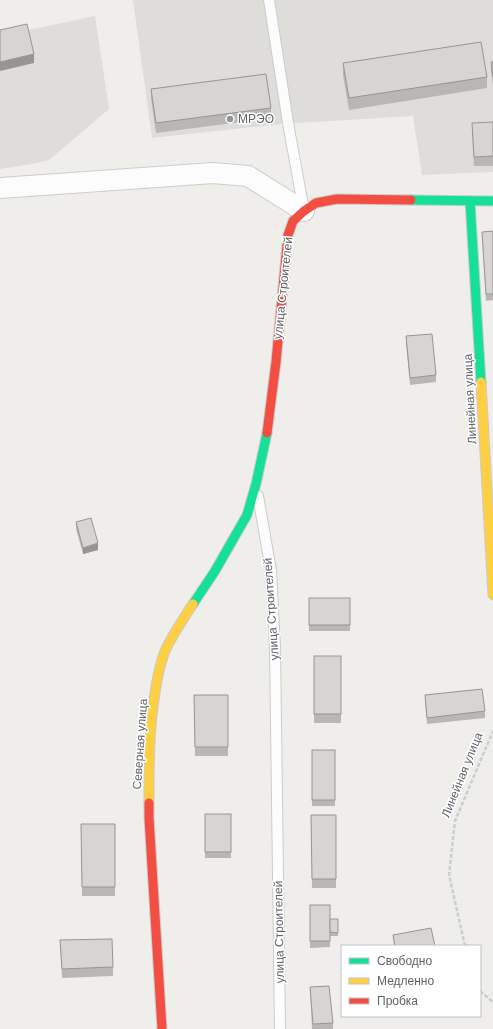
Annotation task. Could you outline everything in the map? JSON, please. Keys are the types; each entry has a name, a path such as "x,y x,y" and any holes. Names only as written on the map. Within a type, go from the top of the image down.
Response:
{"main road":[{"path":"310,207 337,199 493,202"},
{"name":"Линейная улица","path":"470,201 493,595"},
{"name":"улица Строителей","path":"256,484 269,419 288,235 293,221 310,207"},
{"name":"Северная улица","path":"162,1029 148,818 150,729 157,679 165,652 178,625 215,570 247,514 256,484"}],"street":[{"path":"0,188 213,173 248,176 310,207"}],"lane":[{"path":"269,0 288,123 310,207"},
{"name":"улица Строителей","path":"256,484 271,570 275,646 280,1029"}],"path":[{"name":"Линейная улица","path":"465,945 449,875 455,821 493,731"},
{"path":"481,992 493,1002"}],"shaded area":[{"path":"133,0 493,0 493,172 422,175 413,116 281,124 152,138"},
{"path":"95,16 109,109 49,160 0,169 0,36"}],"building":[{"path":"27,24 34,54 0,62 0,30"},
{"path":"481,42 487,77 349,98 343,63"},
{"path":"491,62 493,62 493,77"},
{"path":"266,74 271,108 156,123 151,89"},
{"path":"493,122 493,156 474,157 472,123"},
{"path":"493,231 493,294 486,294 482,232"},
{"path":"432,334 436,375 410,378 406,336"},
{"path":"91,518 98,543 83,548 76,522"},
{"path":"309,598 350,598 350,625 309,625"},
{"path":"314,656 341,656 341,714 314,714"},
{"path":"482,689 485,711 427,718 425,695"},
{"path":"194,695 228,695 228,747 195,747"},
{"path":"312,750 335,750 335,800 312,800"},
{"path":"205,814 231,814 231,852 205,852"},
{"path":"311,815 336,815 336,879 312,879"},
{"path":"81,824 115,824 115,887 82,887"},
{"path":"310,905 330,905 330,941 310,941"},
{"path":"330,919 338,919 338,933 330,932"},
{"path":"431,928 435,945 395,945 393,935"},
{"path":"112,939 113,967 62,969 60,940"},
{"path":"329,986 333,1023 313,1024 310,987"}],"traffic: fast":[{"path":"411,200 493,201"},
{"path":"470,201 481,382"},
{"path":"193,604 215,571 247,515 256,484 267,433"}],"traffic: slow":[{"path":"481,382 493,595"},
{"path":"149,803 150,734 159,672 165,651 193,604"}],"traffic: jam":[{"path":"267,433 276,362 288,235 293,221 316,203 337,199 411,200"},
{"path":"149,803 162,1029"}],"place":[{"name":"МРЭО","path":"230,119"}]}
